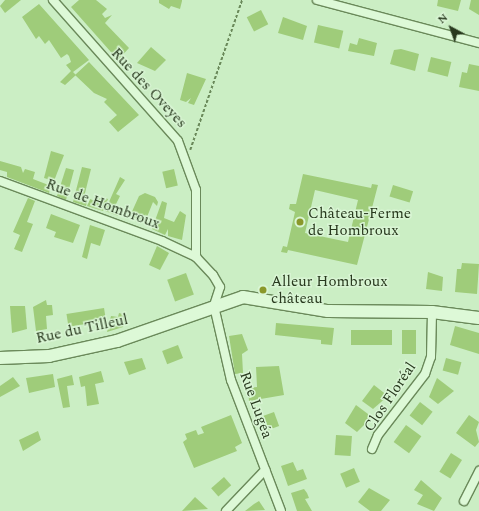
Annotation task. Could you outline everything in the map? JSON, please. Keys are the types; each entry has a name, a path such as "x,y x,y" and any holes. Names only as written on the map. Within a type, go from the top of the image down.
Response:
{"street":[{"name":"Rue des Oveyes","path":"53,0 174,134 186,156 196,190 196,257"},
{"path":"317,0 479,43"},
{"name":"Rue de Hombroux","path":"0,181 162,241 196,257"},
{"path":"196,257 220,287 214,306"},
{"name":"Rue du Tilleul","path":"0,358 49,356 117,341 243,297 328,311 432,312 479,318"},
{"name":"Rue Lugéa","path":"214,306 231,380 281,511"},
{"name":"Clos Floréal","path":"372,449 378,435 424,374 431,357 432,312"},
{"path":"226,511 265,470"},
{"path":"464,501 479,471"}],"path":[{"path":"186,156 242,0"}],"building":[{"path":"5,0 21,0 5,13 0,6"},
{"path":"79,0 96,0 107,9 102,14 105,18 112,15 105,23 129,48 118,60 71,7"},
{"path":"159,0 182,1 180,9 171,6 169,9 159,3"},
{"path":"438,0 461,0 458,11 437,6"},
{"path":"471,0 479,0 479,15 469,9"},
{"path":"39,4 89,60 73,72 76,75 65,85 60,82 71,71 66,65 71,62 69,56 67,54 61,58 49,40 45,44 39,36 36,39 22,17"},
{"path":"261,10 268,24 254,32 247,17"},
{"path":"283,17 307,26 303,40 278,33"},
{"path":"318,25 343,31 339,48 314,43"},
{"path":"359,38 377,43 374,56 348,51 350,43 357,45"},
{"path":"151,47 166,60 155,71 137,63"},
{"path":"401,49 419,54 415,71 390,64 394,50"},
{"path":"431,57 451,62 448,77 427,72"},
{"path":"89,62 139,115 118,132 109,122 117,115 104,102 107,99 94,93 75,75"},
{"path":"469,64 479,66 479,91 459,87 462,72 467,73"},
{"path":"187,73 206,79 194,105 188,103 191,98 186,102 180,100"},
{"path":"51,151 64,155 54,181 44,178"},
{"path":"0,161 21,167 23,173 25,169 35,172 33,179 51,186 49,193 7,177 7,172 0,170"},
{"path":"82,167 91,169 83,201 87,202 86,206 73,202"},
{"path":"66,168 74,170 66,200 57,196"},
{"path":"174,169 178,186 166,188 162,172"},
{"name":"Château-Ferme de Hombroux","path":"303,174 371,188 372,184 378,185 357,265 288,250 287,253 281,252 283,246 287,247 295,212 289,209 290,204 296,204","holes":["315,190 358,200 348,242 305,233"]},
{"path":"120,177 125,180 116,194 120,196 115,206 121,209 118,216 105,211"},
{"path":"393,185 413,191 410,203 389,196"},
{"path":"145,193 155,197 158,202 157,206 153,202 147,217 143,215 140,220 130,216 139,196"},
{"path":"100,196 108,199 103,211 87,206 90,199 97,202"},
{"path":"28,198 35,201 27,222 33,224 22,252 14,249 20,235 13,232"},
{"path":"162,201 167,203 164,218 174,222 180,211 186,215 182,240 168,236 168,229 165,235 152,229"},
{"path":"51,214 80,225 73,243 54,237 56,232 46,228"},
{"path":"90,225 105,230 100,246 91,243 87,259 82,257"},
{"path":"157,246 169,253 160,270 149,265"},
{"path":"462,263 479,264 477,294 455,292 457,269 461,269"},
{"path":"428,272 443,277 442,291 426,289"},
{"path":"186,273 194,295 175,301 167,280"},
{"path":"46,300 47,305 52,305 53,315 46,316 47,329 36,331 33,307"},
{"path":"10,306 25,306 27,329 12,333"},
{"path":"104,308 106,321 69,327 66,314"},
{"path":"119,313 127,315 123,327 107,332 111,316 118,317"},
{"path":"276,323 334,328 332,345 321,344 321,340 275,335"},
{"path":"455,326 479,333 479,354 450,345"},
{"path":"351,330 392,330 392,345 351,345"},
{"path":"402,330 416,330 416,354 402,354"},
{"path":"242,334 248,350 242,354 243,373 235,374 229,336"},
{"path":"178,345 183,358 167,364 162,351"},
{"path":"142,358 146,369 129,375 124,362"},
{"path":"446,358 461,362 458,375 443,371"},
{"path":"279,366 284,395 249,401 248,388 257,387 256,367"},
{"path":"101,371 104,382 95,384 99,404 87,406 85,386 81,387 79,377"},
{"path":"53,374 55,387 29,393 26,378"},
{"path":"72,375 74,385 67,386 70,407 63,408 57,379"},
{"path":"13,377 20,386 0,397 0,386"},
{"path":"437,378 454,391 438,404 429,397"},
{"path":"374,385 388,396 373,409 362,401"},
{"path":"420,402 433,412 422,425 410,415"},
{"path":"356,405 372,417 357,432 345,423"},
{"path":"274,412 279,426 269,430 264,416"},
{"path":"231,415 242,443 235,447 237,451 194,468 183,442 187,439 185,434 196,430 198,435 204,433 201,427"},
{"path":"469,415 479,422 476,430 479,442 475,447 456,433"},
{"path":"406,425 421,436 409,453 394,442"},
{"path":"38,431 41,440 23,451 19,440"},
{"path":"336,435 352,436 351,456 335,455"},
{"path":"451,453 462,460 450,479 439,472"},
{"path":"293,462 297,471 303,469 307,479 288,486 281,466"},
{"path":"354,468 360,482 346,488 340,474"},
{"path":"224,477 231,485 218,496 211,488"},
{"path":"421,480 442,498 434,511 417,504 423,495 414,490"},
{"path":"369,488 390,500 381,511 370,511 358,502"},
{"path":"304,489 309,498 305,499 312,511 297,511 291,493"},
{"path":"195,497 208,509 182,511"},
{"path":"259,501 265,510 245,511 254,504"}],"place":[{"name":"Château-Ferme de Hombroux","path":"300,222"},
{"name":"Alleur Hombroux château","path":"263,290"}]}
